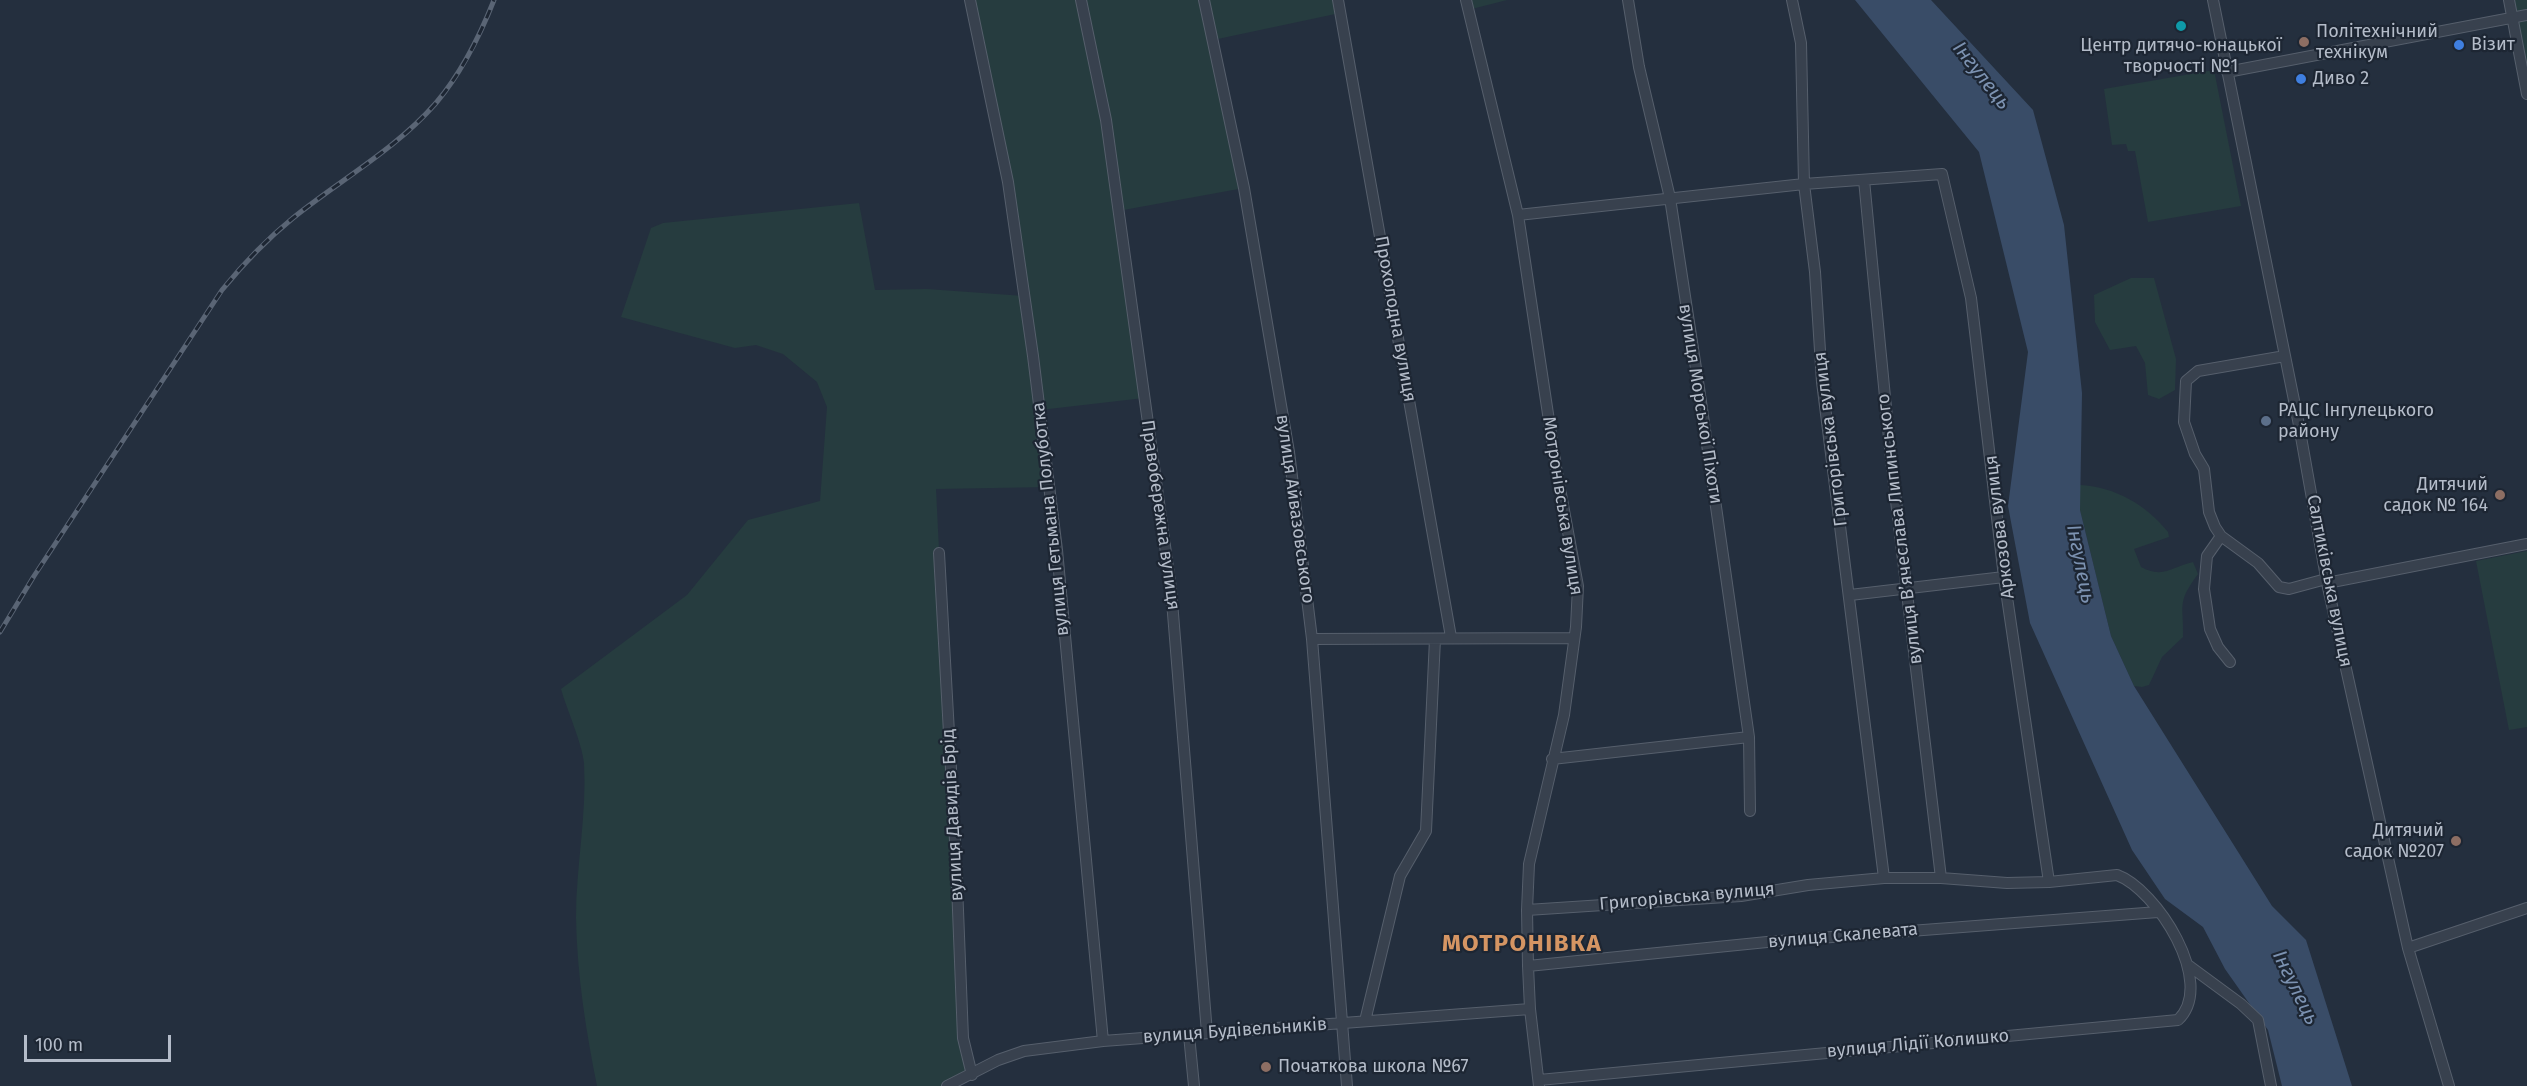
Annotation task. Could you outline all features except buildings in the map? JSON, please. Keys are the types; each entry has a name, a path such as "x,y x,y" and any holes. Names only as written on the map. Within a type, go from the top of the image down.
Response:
{"street":[{"name":"вулиця Гетьмана Полуботка","path":"970,0 1008,182 1033,356 1056,550 1103,1041"},
{"name":"Правобережна вулиця","path":"1081,0 1106,120 1171,589 1207,1033"},
{"name":"вулиця Айвазовського","path":"1204,0 1244,188 1289,452 1312,639 1347,1086"},
{"name":"Прохолодна вулиця","path":"1338,0 1451,638"},
{"name":"Мотронівська вулиця","path":"1466,0 1518,215 1556,467 1576,571 1578,612 1564,715 1529,864 1528,966 1530,1009 1539,1083"},
{"name":"вулиця Морської Піхоти","path":"1628,0 1639,67 1670,198 1749,737 1750,810"},
{"name":"Григорівська вулиця","path":"1792,0 1801,43 1804,184 1815,272 1822,382 1884,878"},
{"name":"Салтиківська вулиця","path":"2213,0 2285,356 2327,581 2408,948 2449,1086"},
{"path":"2509,0 2527,94"},
{"path":"2227,72 2527,15"},
{"name":"Аркозова вулиця","path":"1864,180 1942,174 1971,298 2004,577 2049,882"},
{"path":"1518,215 1804,184 1864,180"},
{"name":"вулиця В’ячеслава Липинського","path":"1864,180 1891,459 1941,878"},
{"path":"2285,356 2198,371 2186,381 2184,422 2195,454 2204,469 2209,512 2215,528 2221,536 2258,563 2279,587 2289,589 2527,544"},
{"path":"2221,536 2207,556 2204,589 2210,629 2218,647 2230,662"},
{"name":"вулиця Давидів Брід","path":"939,554 956,859 963,1038 972,1075"},
{"path":"1850,595 2004,577"},
{"path":"1312,639 1574,638"},
{"path":"1365,1022 1400,876 1426,831 1435,639"},
{"path":"1552,759 1749,737"},
{"name":"Григорівська вулиця","path":"1527,910 1741,896 1808,885 1884,878 2049,882 2117,875 2135,885 2158,912"},
{"path":"2408,948 2527,908"},
{"name":"вулиця Лідії Колишко","path":"1539,1083 2178,1020 2186,1006 2189,982 2188,965 2181,943 2158,912"},
{"name":"вулиця Скалевата","path":"1528,966 1767,942 2158,912"},
{"path":"2188,965 2241,1004 2258,1020 2271,1086"},
{"name":"вулиця Будівельників","path":"947,1086 998,1060 1024,1051 1103,1041 1530,1009"},
{"path":"1189,1035 1194,1086"}],"green space":[{"path":"970,0 1338,0 1340,13 1213,40 1244,188 1118,211 1144,398 1040,410 1049,487 936,489 963,1037 972,1075 947,1086 597,1086 583,1003 576,918 584,802 584,763 561,689 687,595 748,520 820,501 827,407 817,382 783,354 756,345 735,348 621,317 651,228 663,223 859,203 875,290 927,289 1024,296"},
{"path":"1466,0 1507,0 1468,10"},
{"path":"2509,0 2527,0 2527,94"},
{"path":"2214,70 2241,206 2148,222 2135,151 2128,151 2126,144 2112,145 2104,89"},
{"path":"2131,278 2154,278 2176,359 2175,390 2159,399 2148,395 2145,363 2136,346 2110,350 2095,322 2094,295"},
{"path":"2080,485 2106,489 2129,499 2150,514 2168,532 2169,537 2134,549 2141,567 2162,572 2193,562 2198,574 2184,598 2183,637 2162,657 2149,685 2134,686 2111,636 2080,510"},
{"path":"2527,551 2527,727 2509,730 2476,561"}],"water":[{"name":"Інгулець","path":"1855,0 1931,0 2033,110 2064,225 2082,393 2080,510 2111,636 2134,686 2272,906 2306,940 2352,1086 2282,1086 2268,1030 2225,969 2203,927 2165,899 2132,850 2030,623 2008,506 2028,352 1979,152"}],"railway":[{"path":"0,632 34,576 222,290 283,226 385,150 436,103 469,54 494,0"}],"place":[{"name":"Центр дитячо-юнацької творчості №1","path":"2181,26"},
{"name":"Політехнічний технікум","path":"2304,42"},
{"name":"Візит","path":"2459,45"},
{"name":"Диво 2","path":"2301,79"},
{"name":"РАЦС Інгулецького району","path":"2266,421"},
{"name":"Дитячий садок № 164","path":"2500,495"},
{"name":"Дитячий садок №207","path":"2456,841"},
{"name":"Початкова школа №67","path":"1266,1067"}],"district":[{"name":"МОТРОНІВКА","path":"1522,944"}]}
